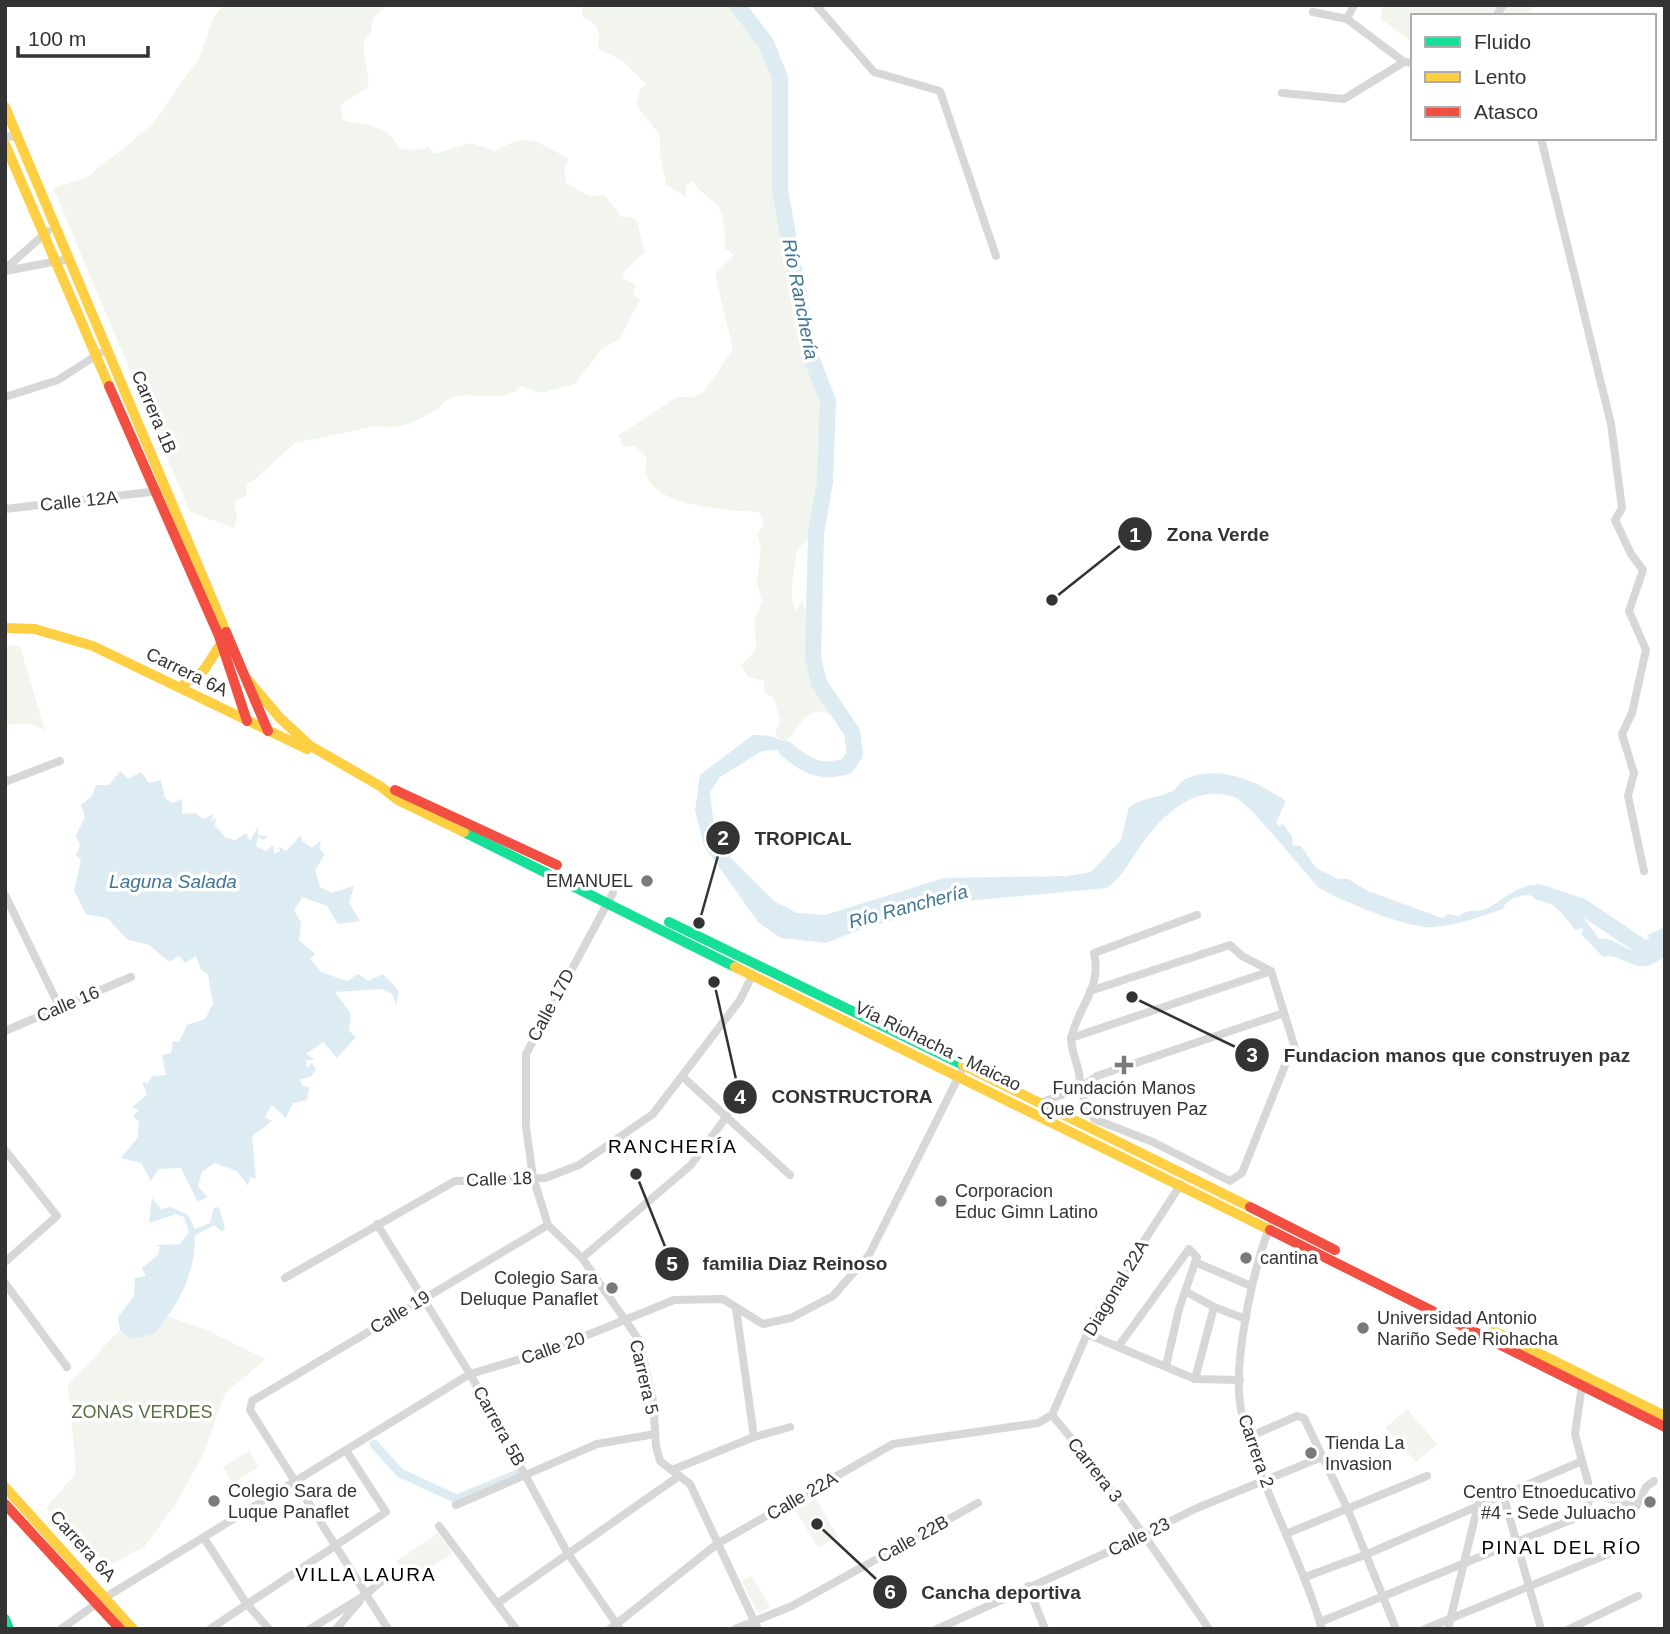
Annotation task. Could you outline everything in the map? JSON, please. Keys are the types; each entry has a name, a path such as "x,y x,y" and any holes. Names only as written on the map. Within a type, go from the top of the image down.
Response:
{"main road":[{"name":"Carrera 1B","path":"5,107 65,261 108,348 268,731"},
{"name":"Carrera 1B","path":"5,144 51,227"},
{"name":"Carrera 1B","path":"65,261 96,356 220,645 247,721"},
{"name":"Carrera 6A","path":"5,628 35,629 82,643 347,768"},
{"path":"180,687 204,670 220,645"},
{"path":"247,679 291,730 347,768"},
{"name":"Vía Riohacha - Maicao","path":"347,768 387,789 401,790 611,897 755,966 962,1071 1036,1114 1160,1168 1272,1223 1583,1380 1665,1427"},
{"name":"Vía Riohacha - Maicao","path":"611,897 752,976 913,1046"},
{"name":"Vía Riohacha - Maicao","path":"962,1071 1042,1103 1160,1168"},
{"name":"Vía Riohacha - Maicao","path":"1583,1380 1665,1416"},
{"name":"Carrera 6A","path":"5,1487 102,1600 133,1629"},
{"path":"5,1504 102,1600 120,1629"},
{"path":"5,1619 9,1629"}],"street":[{"path":"816,5 874,72 940,91 996,256"},
{"path":"1347,19 1354,5"},
{"path":"1282,93 1344,99 1408,62 1347,19 1313,12"},
{"path":"5,136 18,137"},
{"path":"1541,140 1611,424 1622,508 1615,520 1630,554 1643,570 1629,611 1646,650 1632,713 1622,734 1634,773 1628,796 1644,871"},
{"path":"5,270 51,227"},
{"path":"5,270 65,261"},
{"path":"5,397 58,380 108,348"},
{"name":"Calle 12A","path":"5,509 154,493 167,488"},
{"path":"5,782 60,761"},
{"name":"Calle 17D","path":"526,1127 526,1054 611,897"},
{"path":"6,900 60,1007"},
{"path":"1090,991 1230,945 1242,956 1271,971 1295,1048 1288,1058 1242,1173 1230,1181 1153,1142 1094,1119 1079,1088 1082,1075 1071,1038 1090,991 1098,972 1094,953 1197,915"},
{"path":"1071,1038 1271,971"},
{"name":"Calle 18","path":"285,1278 455,1181 545,1178 579,1165 653,1114 684,1078 740,1000 752,976"},
{"name":"Calle 16","path":"5,1031 131,977"},
{"path":"1036,1114 1042,1103 1079,1088 1097,1076 1284,1013"},
{"name":"Calle 20","path":"61,1629 102,1600 470,1374 548,1351 618,1325 674,1300 723,1299 764,1324 791,1318 833,1296 869,1255 962,1071"},
{"path":"684,1078 790,1175"},
{"path":"582,1258 691,1164 727,1116"},
{"name":"Carrera 5","path":"526,1127 533,1177 548,1224 582,1258 639,1340 653,1401 660,1461 690,1484 755,1625"},
{"path":"5,1150 57,1216 5,1262"},
{"name":"Diagonal 22A","path":"1052,1415 1087,1334 1183,1179"},
{"name":"Carrera 2","path":"1272,1223 1251,1286 1240,1380 1241,1406 1265,1482 1288,1533 1321,1625"},
{"name":"Carrera 5B","path":"377,1224 425,1297 567,1552 616,1627"},
{"name":"Calle 19","path":"296,1483 250,1410 252,1401 548,1224"},
{"path":"1118,1347 1189,1249 1196,1257 1166,1366"},
{"path":"1195,1262 1251,1286"},
{"path":"5,1283 67,1367"},
{"path":"1185,1291 1214,1307 1246,1319"},
{"path":"1195,1379 1214,1307"},
{"path":"736,1308 754,1437"},
{"path":"1087,1334 1195,1379 1240,1380"},
{"path":"1321,1625 1384,1596 1583,1514 1590,1503 1591,1493 1575,1433 1583,1380"},
{"name":"Calle 22A","path":"616,1627 717,1544 893,1444 1038,1423 1052,1415"},
{"name":"Carrera 3","path":"1052,1415 1144,1535 1207,1628"},
{"path":"1249,1437 1297,1416 1304,1418 1348,1510 1396,1629"},
{"path":"498,1603 676,1473 754,1437 790,1427"},
{"path":"456,1505 597,1444 655,1434"},
{"path":"210,1629 386,1512 347,1452"},
{"name":"Calle 23","path":"937,1629 1144,1535 1197,1508 1322,1457"},
{"path":"1305,1577 1366,1555 1582,1461"},
{"path":"1288,1533 1427,1476"},
{"path":"1591,1493 1636,1507 1646,1487 1654,1481"},
{"path":"296,1483 387,1629"},
{"path":"1503,1494 1541,1629"},
{"name":"Calle 22B","path":"735,1629 755,1625 792,1606 978,1503"},
{"path":"1448,1629 1478,1505"},
{"path":"439,1526 516,1629"},
{"path":"204,1538 246,1603 269,1629"},
{"path":"1425,1629 1611,1553"},
{"path":"310,1629 364,1595 391,1573"},
{"path":"1028,1586 1045,1629"},
{"path":"336,1629 364,1595"},
{"path":"1569,1629 1638,1596"}],"green space":[{"path":"223,5 389,5 373,18 371,32 364,44 368,87 341,104 342,118 347,122 362,123 384,131 399,148 412,150 429,147 434,154 471,143 496,151 516,141 541,143 568,159 564,169 566,183 589,196 604,195 621,216 636,219 645,252 626,269 622,278 636,285 633,294 640,300 619,340 603,348 574,384 542,393 521,386 506,395 454,397 426,416 405,425 376,426 295,443 253,481 247,483 246,496 234,502 237,517 234,528 190,512 53,188 86,178 151,126 199,58 214,17"},
{"path":"581,5 737,5 766,43 780,78 780,190 808,349 828,401 825,482 816,534 797,549 792,597 796,611 802,600 805,610 809,668 842,715 837,717 822,712 810,714 785,742 775,735 780,720 774,698 764,692 764,681 748,677 741,665 756,650 755,619 762,601 757,583 761,549 757,534 764,525 759,512 707,507 668,496 654,487 646,474 647,458 635,446 623,446 619,435 677,397 692,397 704,392 733,349 715,274 734,255 725,249 723,217 713,201 692,181 686,186 686,198 666,184 660,156 660,136 636,104 640,90 646,84 620,59 598,49 598,30 593,22 583,17"},
{"path":"1382,5 1537,5 1526,14 1411,14 1411,42 1381,19"},
{"path":"5,645 20,646 45,731 26,723 5,726"},
{"name":"ZONAS VERDES","path":"167,1316 204,1329 266,1359 225,1393 203,1455 175,1505 144,1547 106,1567 46,1508 76,1473 68,1385 120,1330 131,1339 162,1325"},
{"path":"1407,1409 1437,1444 1416,1462 1385,1428"},
{"path":"249,1451 259,1467 233,1483 223,1467"},
{"path":"816,1499 838,1537 818,1548 796,1511"},
{"path":"438,1533 452,1553 410,1582 396,1561"},
{"path":"752,1576 770,1607 758,1613 742,1581"}],"water":[{"name":"Río Ranchería","path":"753,735 769,736 788,744 802,763 778,750 762,751 720,777 710,792 715,835 725,852 774,901 797,913 825,915 944,878 1067,876 1091,872 1121,840 1129,807 1174,790 1185,779 1211,773 1250,781 1286,801 1276,822 1279,826 1283,824 1292,836 1293,845 1301,846 1316,868 1338,879 1348,879 1368,891 1442,918 1448,914 1459,916 1484,910 1517,890 1532,885 1541,886 1571,905 1571,909 1574,905 1599,939 1613,941 1637,952 1651,949 1653,944 1647,935 1665,927 1665,958 1644,966 1612,956 1603,957 1581,934 1583,928 1575,930 1564,915 1550,903 1533,896 1524,895 1507,902 1503,909 1435,927 1409,924 1376,913 1318,887 1244,804 1238,799 1212,794 1189,800 1168,814 1150,833 1120,876 1107,888 966,901 864,928 826,943 781,938 759,923 704,846 695,810 700,775"},
{"name":"Laguna Salada","path":"120,771 128,779 141,772 149,783 161,780 165,798 173,803 182,799 182,814 196,813 203,819 214,814 211,821 216,818 215,826 226,838 235,840 246,833 250,841 258,827 258,835 268,836 264,840 258,837 256,846 266,851 273,845 274,854 280,851 279,846 286,851 301,835 301,840 312,848 321,840 319,849 325,854 315,870 320,887 332,893 354,886 349,903 360,921 338,924 327,906 302,897 294,911 301,922 299,940 315,954 310,959 321,972 347,981 358,974 369,981 383,974 399,991 396,1005 392,994 381,989 335,992 351,1014 349,1031 356,1037 337,1058 323,1042 306,1054 315,1060 306,1060 307,1068 312,1063 316,1069 311,1077 300,1079 302,1086 309,1087 307,1100 293,1103 286,1118 272,1105 265,1117 272,1121 252,1136 256,1179 250,1177 248,1186 237,1171 214,1163 202,1172 198,1186 207,1197 198,1202 181,1168 158,1169 151,1181 141,1163 121,1158 138,1137 139,1122 133,1116 139,1110 132,1107 147,1095 142,1081 147,1084 152,1076 166,1075 162,1055 171,1053 173,1041 179,1042 187,1025 205,1019 213,1004 208,974 201,970 196,956 185,963 179,956 169,962 149,945 128,940 107,918 86,914 74,891 81,860 76,855 80,845 76,835 85,817 81,805 92,796 96,785 109,785"},
{"path":"152,1198 161,1209 171,1207 188,1215 195,1229 210,1223 214,1208 219,1207 225,1228 222,1232 214,1225 195,1236 189,1276 171,1312 154,1334 131,1339 120,1330 118,1317 134,1296 135,1278 146,1276 142,1268 158,1255 160,1247 156,1245 180,1244 189,1232 184,1217 176,1214 149,1223"}],"waterway":[{"name":"Río Ranchería","path":"737,5 766,43 780,78 780,190 809,352 828,401 825,482 816,534 813,657 819,683 852,732 855,754 847,766 821,769 807,764 786,749"},
{"name":"Río Ranchería","path":"1539,892 1581,906 1642,947 1665,949"},
{"path":"374,1444 400,1473 457,1499 520,1473"}],"traffic: fast":[{"path":"464,832 735,967"},
{"path":"669,922 963,1065"},
{"path":"5,1619 9,1629"}],"traffic: slow":[{"path":"5,107 226,632"},
{"path":"5,144 109,386"},
{"path":"5,628 35,629 93,646 307,749"},
{"path":"180,687 204,670 220,645"},
{"path":"247,679 280,718 309,745 380,786 398,800 464,832"},
{"path":"735,967 1270,1230"},
{"path":"963,1065 1250,1207"},
{"path":"1494,1331 1665,1416"},
{"path":"5,1487 133,1629"}],"traffic: jam":[{"path":"109,386 219,636 247,721"},
{"path":"226,632 268,731"},
{"path":"395,790 557,865"},
{"path":"1250,1207 1335,1250"},
{"path":"1270,1230 1665,1427"},
{"path":"5,1504 120,1629"}],"place":[{"name":"Zona Verde","path":"1052,600"},
{"name":"EMANUEL","path":"647,881"},
{"name":"TROPICAL","path":"699,923"},
{"name":"CONSTRUCTORA","path":"714,982"},
{"name":"Fundacion manos que construyen paz","path":"1132,997"},
{"name":"Fundación Manos Que Construyen Paz","path":"1124,1065"},
{"name":"familia Diaz Reinoso","path":"636,1174"},
{"name":"Corporacion Educ Gimn Latino","path":"941,1201"},
{"name":"cantina","path":"1246,1258"},
{"name":"Colegio Sara Deluque Panaflet","path":"612,1288"},
{"name":"Universidad Antonio Nariño Sede Riohacha","path":"1363,1328"},
{"name":"Tienda La Invasion","path":"1311,1453"},
{"name":"Colegio Sara de Luque Panaflet","path":"214,1501"},
{"name":"Centro Etnoeducativo #4 - Sede Juluacho","path":"1650,1502"},
{"name":"Cancha deportiva","path":"817,1524"}],"district":[{"name":"RANCHERÍA","path":"673,1146"},
{"name":"PINAL DEL RÍO","path":"1562,1547"},
{"name":"VILLA LAURA","path":"366,1574"}]}
